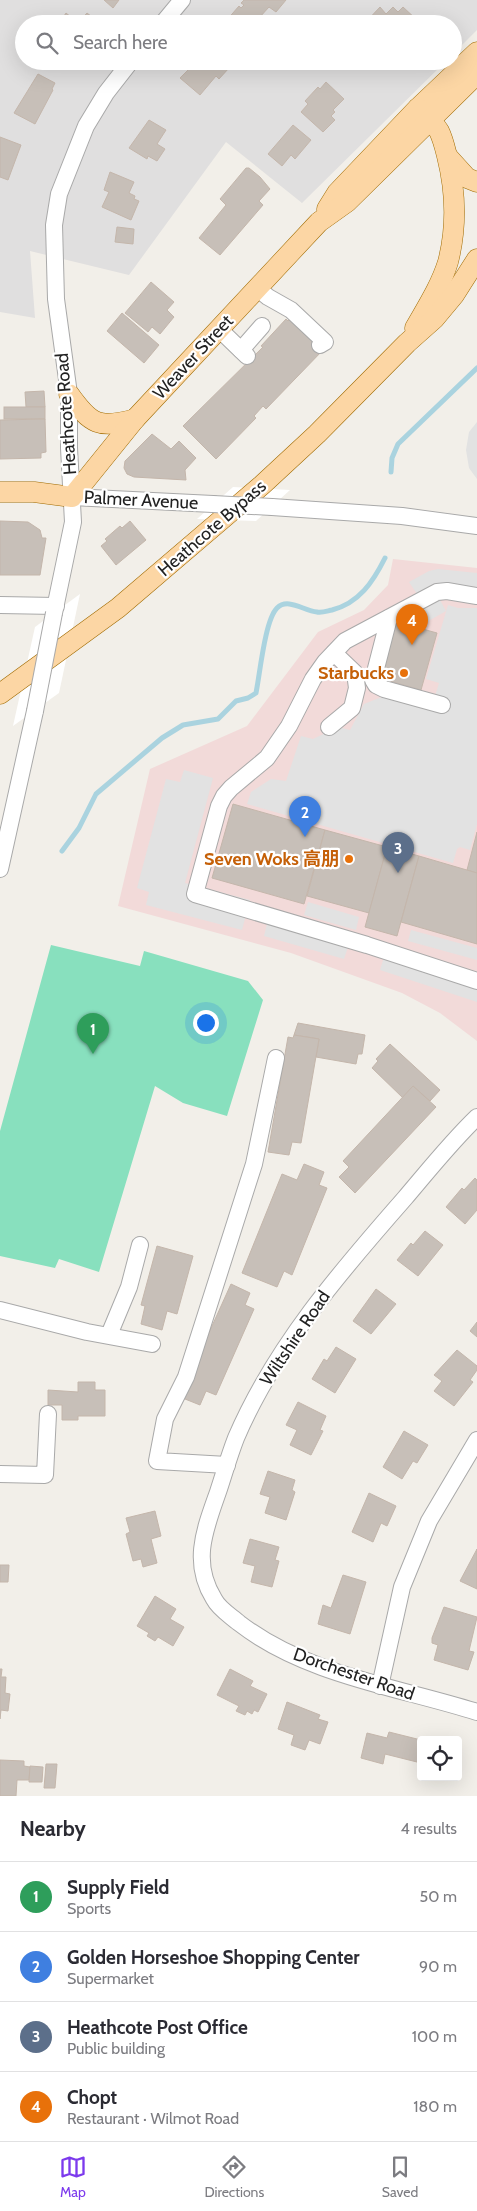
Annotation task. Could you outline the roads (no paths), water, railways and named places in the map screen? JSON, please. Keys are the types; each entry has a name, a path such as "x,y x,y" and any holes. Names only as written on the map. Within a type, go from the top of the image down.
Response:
{"main road":[{"name":"Weaver Street","path":"462,70 477,52"},
{"name":"Weaver Street","path":"72,497 136,419 319,222 347,202 462,70"},
{"name":"Weaver Street","path":"424,115 477,74"},
{"name":"Heathcote Bypass","path":"407,343 430,301 448,262 455,220 453,181 447,156 438,130 424,115"},
{"path":"447,156 467,178 477,182"},
{"name":"Heathcote Bypass","path":"0,694 118,608 216,527 317,434 407,343 434,319 454,295 477,259"},
{"path":"69,394 84,415 102,425 114,425 136,419"},
{"name":"Palmer Avenue","path":"0,492 34,492 72,497"}],"street":[{"path":"170,15 182,0"},
{"name":"Heathcote Road","path":"0,869 35,710 73,522 69,394 56,299 54,225 58,202 86,126 106,93 125,70"},
{"path":"257,288 268,298 291,310 324,342 320,345"},
{"path":"219,330 244,353 262,326"},
{"name":"Palmer Avenue","path":"72,497 272,507 402,516 477,526"},
{"path":"477,596 447,591 437,592 345,642 334,653 313,678 289,726 267,758 224,796 219,806 196,894 367,945 477,981"},
{"path":"0,605 55,609"},
{"path":"388,618 373,680 376,685 384,689 442,705"},
{"path":"329,727 352,708 358,688 355,674 334,653"},
{"path":"227,1465 157,1462 165,1419 186,1377 254,1164 276,1058"},
{"name":"Wiltshire Road","path":"214,1601 201,1568 201,1549 206,1526 236,1439 252,1404 289,1342 320,1298 376,1230 477,1117"},
{"path":"109,1335 129,1287 140,1245"},
{"path":"0,1310 87,1332 152,1344"},
{"path":"0,1474 44,1475 48,1414"},
{"path":"380,1686 405,1579 428,1520 477,1440"},
{"name":"Dorchester Road","path":"214,1601 250,1631 284,1650 343,1674 380,1686 477,1712"}],"waterway":[{"path":"391,472 392,458 398,444 477,368"},
{"path":"62,851 79,828 96,794 162,738 183,725 218,719 236,701 248,698 256,693 266,635 277,608 281,605 291,604 321,612 342,607 364,590 385,558"}],"place":[{"name":"Chopt","path":"412,645"},
{"name":"Starbucks","path":"404,673"},
{"name":"Golden Horseshoe Shopping Center","path":"305,837"},
{"name":"Seven Woks 高朋","path":"349,859"},
{"name":"Heathcote Post Office","path":"398,873"},
{"name":"Supply Field","path":"93,1054"}]}
